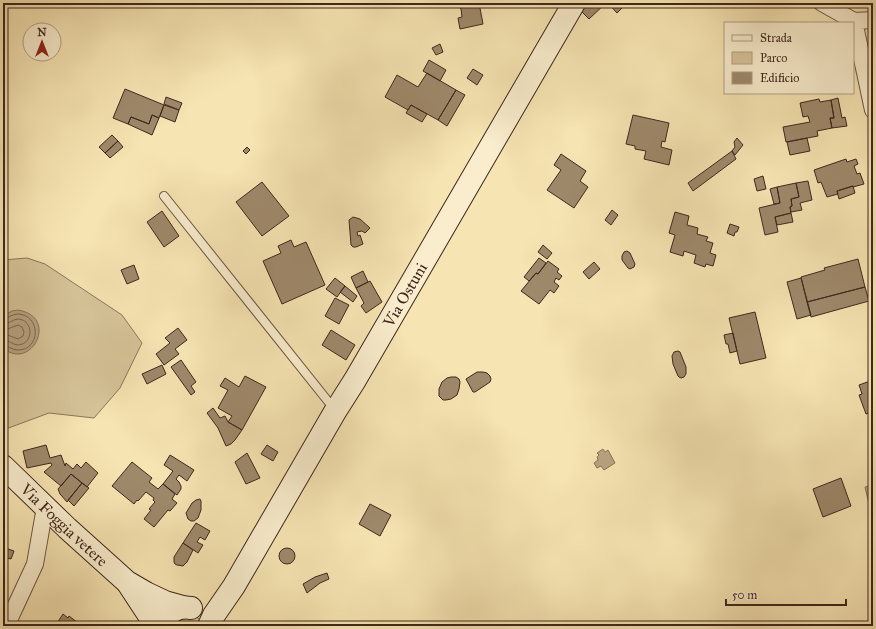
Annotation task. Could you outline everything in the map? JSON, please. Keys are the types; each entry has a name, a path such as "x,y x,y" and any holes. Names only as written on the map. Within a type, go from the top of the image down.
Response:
{"main road":[{"name":"Via Ostuni","path":"199,617 234,586 574,3"},
{"name":"Via Foggia vetere","path":"3,466 45,507 127,582"},
{"path":"127,582 146,593 199,617"},
{"path":"127,582 156,626"},
{"path":"163,626 165,618 170,612 176,609 199,617"}],"street":[{"path":"822,3 854,21 873,20"},
{"path":"854,21 873,110"},
{"path":"7,626 34,564 45,507"}],"lane":[{"path":"164,196 336,410"}],"green space":[{"path":"27,258 45,264 122,315 142,343 120,388 94,418 49,413 3,430 3,260"},
{"path":"195,615 199,619 202,626 168,626 174,616"}],"water":[{"path":"18,310 31,315 37,322 39,331 37,341 31,348 23,353 13,354 3,348 3,316 12,311"},
{"path":"603,449 605,452 608,450 615,463 604,470 601,466 597,468 594,463 598,460 597,457 599,455 597,453"},
{"path":"873,485 873,513 871,513 865,487"}],"building":[{"path":"455,3 479,3 483,24 460,29 458,18 462,17 461,9"},
{"path":"586,3 606,3 589,19 579,9"},
{"path":"608,3 624,3 625,5 617,13"},
{"path":"440,44 443,52 436,55 432,48"},
{"path":"429,60 446,70 440,81 423,71"},
{"path":"473,69 483,75 477,85 467,78"},
{"path":"427,73 456,90 438,120 411,105 408,110 385,97 397,75 418,87"},
{"path":"125,89 164,105 159,118 152,115 149,124 131,117 128,124 113,118"},
{"path":"456,90 465,95 447,126 438,120"},
{"path":"166,97 182,103 179,110 164,104"},
{"path":"838,98 842,118 845,117 847,126 832,128 830,118 834,118 831,100"},
{"path":"819,99 820,102 831,100 834,118 830,118 832,128 817,131 818,136 786,142 783,127 810,122 808,116 803,117 800,103"},
{"path":"164,105 179,110 175,122 160,116"},
{"path":"411,105 427,114 422,122 406,113"},
{"path":"152,115 159,118 152,135 128,124 131,117 149,124"},
{"path":"633,115 669,123 665,142 662,141 661,147 672,150 669,165 644,159 646,151 635,149 635,146 626,144"},
{"path":"112,135 118,141 105,153 99,147"},
{"path":"737,138 743,145 735,155 732,151 735,147 734,142"},
{"path":"807,138 810,151 790,155 787,142"},
{"path":"118,141 123,147 110,158 105,153"},
{"path":"247,147 250,150 246,154 243,151"},
{"path":"732,151 736,159 693,191 688,183"},
{"path":"561,154 586,171 580,181 588,187 574,208 547,190 561,170 554,165"},
{"path":"846,159 847,162 856,159 858,164 854,166 857,174 860,173 864,184 837,191 838,194 827,197 821,182 818,183 814,170"},
{"path":"763,176 766,189 757,191 754,179"},
{"path":"808,181 812,200 800,203 802,210 791,212 791,199 799,197 796,183"},
{"path":"262,182 289,216 262,236 236,202"},
{"path":"796,183 799,197 791,199 791,213 775,217 778,232 765,235 759,208 780,203 777,187"},
{"path":"853,186 855,193 839,199 837,191"},
{"path":"777,187 780,203 774,204 770,189"},
{"path":"612,210 618,215 611,225 605,220"},
{"path":"162,211 179,236 164,247 147,222"},
{"path":"675,212 689,216 687,225 698,228 697,234 708,237 706,241 713,243 710,253 716,255 713,266 706,264 705,267 694,263 696,255 684,251 683,256 670,252 675,235 669,233"},
{"path":"791,213 793,222 777,225 775,217"},
{"path":"353,217 360,219 370,228 365,233 362,231 357,232 358,236 360,235 363,244 356,247 351,245 349,220"},
{"path":"730,224 739,227 734,236 727,233"},
{"path":"291,240 294,247 306,242 325,285 282,304 263,261 281,253 278,246"},
{"path":"543,245 552,253 547,259 538,252"},
{"path":"627,251 630,253 635,264 634,267 630,269 622,260 624,252"},
{"path":"539,258 546,263 538,274 536,273 529,281 524,277"},
{"path":"858,259 865,287 807,302 801,277 825,270 824,268"},
{"path":"548,261 559,269 557,272 562,276 559,280 556,278 554,282 559,286 554,293 550,290 539,304 521,291 536,273 538,274"},
{"path":"594,262 600,269 589,279 583,272"},
{"path":"134,265 139,279 127,284 121,270"},
{"path":"363,271 368,282 356,288 351,277"},
{"path":"335,278 345,286 337,297 326,289"},
{"path":"801,278 811,315 797,319 787,282"},
{"path":"370,281 382,302 366,313 361,306 364,303 356,288"},
{"path":"345,286 357,296 353,302 340,292"},
{"path":"865,287 869,301 811,317 807,302"},
{"path":"335,298 349,305 339,324 325,316"},
{"path":"755,312 766,358 740,364 729,318"},
{"path":"178,328 187,340 175,349 179,354 164,365 156,354 170,343 165,338"},
{"path":"331,330 355,345 346,360 322,345"},
{"path":"733,333 737,351 730,353 724,335"},
{"path":"674,352 680,352 686,367 686,374 681,378 678,376 673,364 672,356"},
{"path":"181,360 196,382 191,386 195,392 191,395 171,367"},
{"path":"162,365 166,374 147,384 142,374"},
{"path":"477,372 487,373 491,379 490,382 473,392 466,379"},
{"path":"245,376 266,387 242,430 228,422 232,416 218,408 228,390 220,386 225,378 239,387"},
{"path":"451,377 456,377 460,382 457,395 451,399 443,400 439,396 439,389 442,382"},
{"path":"873,380 873,412 866,414 859,395 862,394 859,385"},
{"path":"213,408 220,418 225,416 228,422 242,430 231,444 226,446 218,428 207,413"},
{"path":"46,445 50,458 61,455 65,466 66,463 73,469 77,464 81,468 86,462 98,473 87,487 71,474 61,486 44,472 52,465 51,463 27,468 23,451"},
{"path":"267,445 278,452 273,461 261,454"},
{"path":"247,453 260,478 246,484 235,462"},
{"path":"170,455 194,470 187,481 179,475 176,479 181,486 181,489 177,495 163,484 173,471 164,465"},
{"path":"132,462 152,478 149,482 158,489 163,484 175,494 172,499 177,503 170,511 168,510 154,527 144,519 151,510 149,509 155,502 153,500 154,498 146,492 134,504 112,486"},
{"path":"71,474 82,483 67,502 60,494 58,489"},
{"path":"841,478 851,506 823,517 813,489"},
{"path":"82,483 89,488 74,506 68,500"},
{"path":"200,499 201,510 198,518 191,521 188,519 186,513 192,503"},
{"path":"370,504 391,515 380,536 359,524"},
{"path":"196,523 210,531 205,540 200,537 197,542 203,545 198,553 183,543"},
{"path":"183,543 193,550 187,562 183,566 175,564 174,557"},
{"path":"5,548 14,551 11,559 3,557"},
{"path":"287,548 294,553 295,556 290,563 287,564 280,559 279,556 284,549"},
{"path":"327,573 329,579 320,583 307,593 303,584 315,577"},
{"path":"63,614 68,618 69,616 82,626 55,626"}]}
